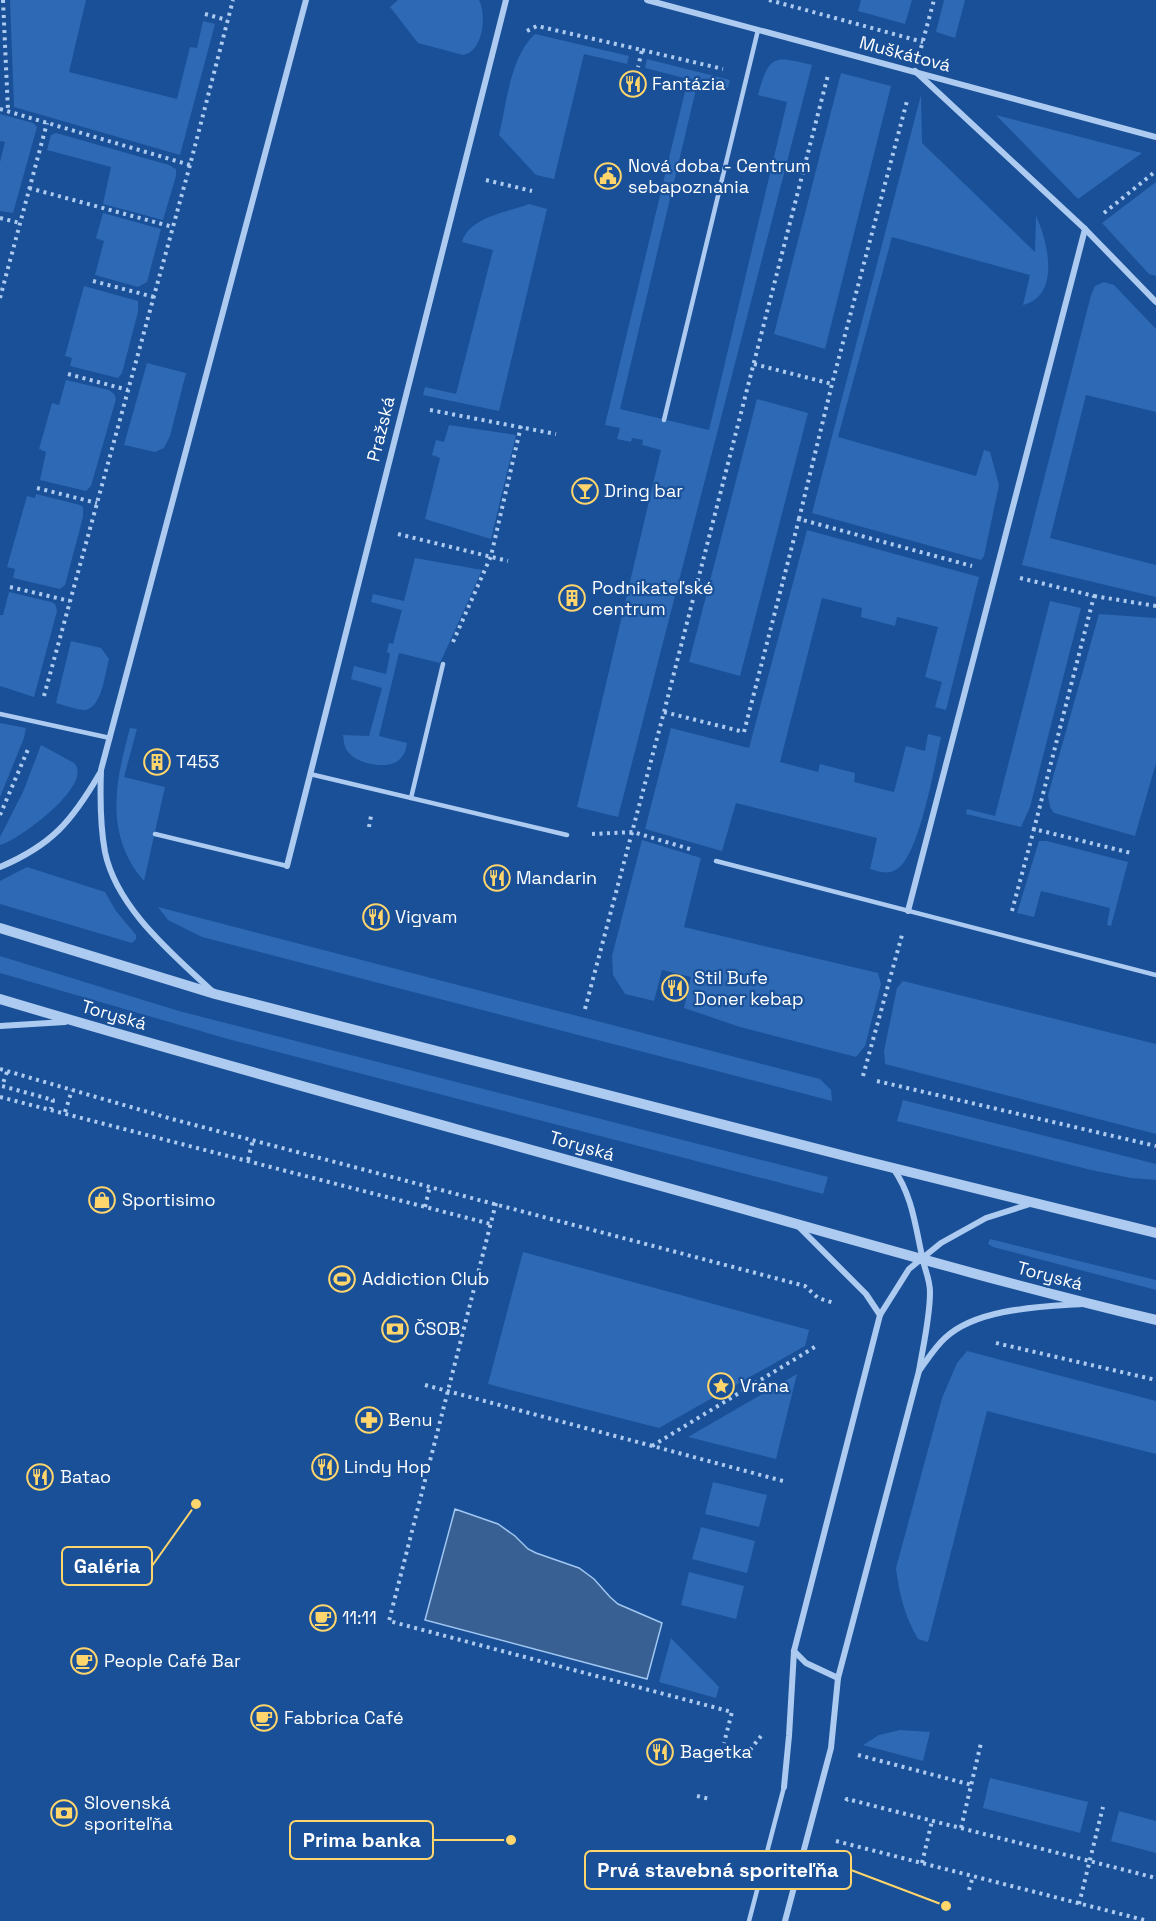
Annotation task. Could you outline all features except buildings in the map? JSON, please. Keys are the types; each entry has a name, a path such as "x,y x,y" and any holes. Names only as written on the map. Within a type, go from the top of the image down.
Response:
{"street":[{"path":"216,994 159,942 139,918 111,872 105,853 100,817 101,770 306,0"},
{"name":"Pražská","path":"286,866 506,0"},
{"name":"Muškátová","path":"647,0 1156,137"},
{"path":"915,71 1085,229 1156,302"},
{"path":"908,911 1085,229"},
{"path":"0,867 17,860 50,838 73,816 101,770"},
{"path":"0,928 216,994 1156,1233"},
{"name":"Toryská","path":"0,999 922,1259 1156,1320"},
{"path":"0,1026 74,1021"},
{"path":"785,1921 831,1748 838,1678 919,1371 930,1294 929,1279 922,1259 912,1205 901,1180 892,1167"},
{"path":"784,1787 794,1651 880,1315 909,1269 941,1243 986,1218 1036,1202"},
{"path":"794,1223 866,1294 880,1315"},
{"path":"919,1371 945,1338 968,1323 1016,1310 1089,1304"},
{"path":"794,1651 806,1662 838,1678"}],"lane":[{"path":"664,420 758,30"},
{"path":"411,798 443,664"},
{"path":"0,714 110,738"},
{"path":"310,774 567,835"},
{"path":"155,834 286,866"},
{"path":"716,861 1156,975"},
{"path":"749,1921 784,1787"}],"path":[{"path":"3,0 8,111"},
{"path":"0,815 37,723 233,0"},
{"path":"769,0 923,42"},
{"path":"664,712 744,732 832,384 934,0"},
{"path":"205,14 228,20"},
{"path":"585,1009 633,832 842,19"},
{"path":"523,35 537,26 747,75"},
{"path":"638,67 642,50"},
{"path":"0,109 190,165"},
{"path":"0,298 47,123"},
{"path":"486,180 488,169"},
{"path":"1085,229 1156,171"},
{"path":"462,174 532,191"},
{"path":"29,188 173,226"},
{"path":"0,218 20,223"},
{"path":"93,281 154,297"},
{"path":"754,364 832,384"},
{"path":"68,374 128,390"},
{"path":"403,406 556,434"},
{"path":"443,664 491,556 521,426"},
{"path":"38,488 97,503"},
{"path":"799,519 995,572 1095,596 1156,606"},
{"path":"372,527 508,561"},
{"path":"10,587 70,601"},
{"path":"1005,935 1095,596"},
{"path":"1034,829 1131,853"},
{"path":"567,835 633,832 695,850 716,861"},
{"path":"863,1076 908,911"},
{"path":"0,1069 253,1140 805,1286 818,1298"},
{"path":"7,1072 3,1086 53,1100 51,1109"},
{"path":"877,1081 1156,1146"},
{"path":"65,1113 72,1090"},
{"path":"0,1097 491,1224"},
{"path":"248,1160 253,1140"},
{"path":"425,1207 430,1186"},
{"path":"496,1203 389,1621 732,1712 724,1743"},
{"path":"652,1446 818,1345"},
{"path":"425,1385 783,1481"},
{"path":"961,1828 981,1743"},
{"path":"858,1755 972,1785"},
{"path":"697,1796 710,1799"},
{"path":"847,1800 1156,1878"},
{"path":"1079,1904 1103,1807"},
{"path":"922,1863 932,1821"},
{"path":"836,1841 1148,1921"},
{"path":"969,1890 972,1876"}],"shaded area":[{"path":"10,0 86,0 69,72 177,99 190,47 197,48 203,21 215,24 180,155 14,107"},
{"path":"398,0 479,0 483,23 479,40 470,52 463,55 418,43 390,7"},
{"path":"861,0 912,0 905,24 858,11"},
{"path":"944,0 965,0 955,38 936,32"},
{"path":"535,34 629,56 627,64 584,54 554,179 536,175 499,135 515,67 520,55"},
{"path":"647,59 730,80 728,88 698,81 620,409 709,430 787,102 758,95 766,72 774,61 789,60 812,65 618,817 577,807 661,450 642,445 643,440 632,438 631,442 617,439 620,428 605,425 688,79 645,68"},
{"path":"841,73 891,86 825,349 774,334"},
{"path":"921,95 922,143 1035,252 1036,216 1047,253 1047,279 1043,291 1035,300 1023,305 1030,275 892,237 838,437 976,476 984,450 990,452 999,485 984,556 981,560 812,513"},
{"path":"0,114 33,123 37,127 13,213 0,211 0,162 5,142 0,141"},
{"path":"996,115 1142,153 1078,199"},
{"path":"56,133 169,165 176,169 163,220 103,204 111,167 47,150 51,135"},
{"path":"1156,182 1156,276 1149,274 1102,223"},
{"path":"529,204 547,209 499,411 423,395 425,387 456,394 493,250 462,242 466,234 481,221"},
{"path":"103,213 161,229 147,282 138,287 95,275 104,241 96,238"},
{"path":"1104,282 1114,285 1156,329 1156,412 1086,395 1050,538 1156,565 1156,597 1022,565 1091,295 1095,286"},
{"path":"84,286 138,301 138,312 122,373 118,378 70,366 72,358 65,356"},
{"path":"147,363 186,373 170,436 164,448 155,452 124,445"},
{"path":"66,380 109,390 116,399 91,486 86,491 40,480 46,452 39,449 52,403 59,405"},
{"path":"757,399 808,413 740,676 689,662"},
{"path":"449,425 516,435 491,539 425,519 440,458 432,455 436,440 444,442"},
{"path":"36,494 83,507 83,517 65,585 60,589 13,578 15,569 7,567 27,496 35,498"},
{"path":"807,530 979,577 946,710 935,707 942,682 925,677 938,627 897,617 895,626 861,617 862,608 822,598 780,762 818,772 820,764 855,773 854,782 894,792 906,746 925,751 928,734 941,737 919,829 905,861 891,872 870,869 877,838 736,803 722,851 645,829 671,728 749,748"},
{"path":"415,558 482,570 440,663 399,653 379,736 407,743 405,752 399,760 388,765 366,763 349,753 345,747 343,735 369,736 382,688 351,679 354,666 386,674 390,654 387,652 389,643 393,644 402,610 371,602 373,594 404,601"},
{"path":"9,592 51,602 55,604 57,611 34,697 0,686 0,615 3,615"},
{"path":"1050,601 1081,608 1030,807 1021,827 966,814 967,809 995,816"},
{"path":"1099,614 1156,618 1156,763 1135,836 1054,813 1050,807 1048,795"},
{"path":"71,641 101,648 109,659 99,697 91,708 85,710 56,703"},
{"path":"0,723 26,728 0,797"},
{"path":"130,728 137,729 124,777 165,787 144,881 131,863 123,845 116,808 120,768"},
{"path":"41,745 74,763 78,772 74,784 52,810 23,833 0,845 0,837 23,792"},
{"path":"642,840 701,858 684,927 878,973 881,984 865,1046 856,1057 740,1027 684,1008 691,977 662,970 654,1001 625,994 613,975 612,956"},
{"path":"1039,841 1047,841 1128,862 1111,926 1107,925 1110,908 1041,891 1034,917 1017,913"},
{"path":"27,867 105,892 116,911 136,935 136,939 132,943 0,904 0,881"},
{"path":"158,907 820,1079 831,1090 832,1101 202,937 168,920"},
{"path":"0,956 179,1011 828,1177 823,1194 228,1039 0,973"},
{"path":"903,981 1156,1044 1156,1134 885,1064 884,1051 897,988"},
{"path":"903,1100 1156,1164 1156,1180 1131,1178 1091,1170 897,1121"},
{"path":"990,1239 1156,1280 1156,1290 993,1247 988,1244"},
{"path":"523,1252 809,1330 805,1346 659,1428 488,1384"},
{"path":"967,1351 1156,1401 1156,1454 987,1411 928,1642 918,1639 906,1614 896,1568 942,1398 957,1363"},
{"path":"797,1374 776,1459 688,1437"},
{"path":"713,1482 767,1495 759,1527 705,1514"},
{"path":"455,1509 498,1524 536,1553 579,1568 594,1579 618,1604 662,1623 647,1679 425,1620"},
{"path":"701,1527 755,1541 747,1573 692,1559"},
{"path":"689,1572 744,1586 736,1619 681,1605"},
{"path":"671,1638 719,1687 716,1698 659,1682"},
{"path":"900,1730 930,1732 923,1761 863,1745 879,1735"},
{"path":"990,1778 1088,1802 1080,1833 983,1808"},
{"path":"1119,1811 1156,1821 1156,1853 1111,1841"}],"place":[{"name":"Fantázia","path":"633,84"},
{"name":"Nová doba - Centrum sebapoznania","path":"608,176"},
{"name":"Dring bar","path":"585,491"},
{"name":"Podnikateľské centrum","path":"572,598"},
{"name":"T453","path":"157,762"},
{"name":"Mandarin","path":"497,878"},
{"name":"Vigvam","path":"376,917"},
{"name":"Stil Bufe Doner kebap","path":"675,988"},
{"name":"Sportisimo","path":"102,1200"},
{"name":"Addiction Club","path":"342,1279"},
{"name":"ČSOB","path":"395,1329"},
{"name":"Vrana","path":"721,1386"},
{"name":"Benu","path":"369,1420"},
{"name":"Lindy Hop","path":"325,1467"},
{"name":"Batao","path":"40,1477"},
{"name":"Galéria","path":"196,1504"},
{"name":"11:11","path":"323,1618"},
{"name":"People Café Bar","path":"84,1661"},
{"name":"Fabbrica Café","path":"264,1718"},
{"name":"Bagetka","path":"660,1752"},
{"name":"Slovenská sporiteľňa","path":"64,1813"},
{"name":"Prima banka","path":"511,1840"},
{"name":"Prvá stavebná sporiteľňa","path":"946,1906"}]}
